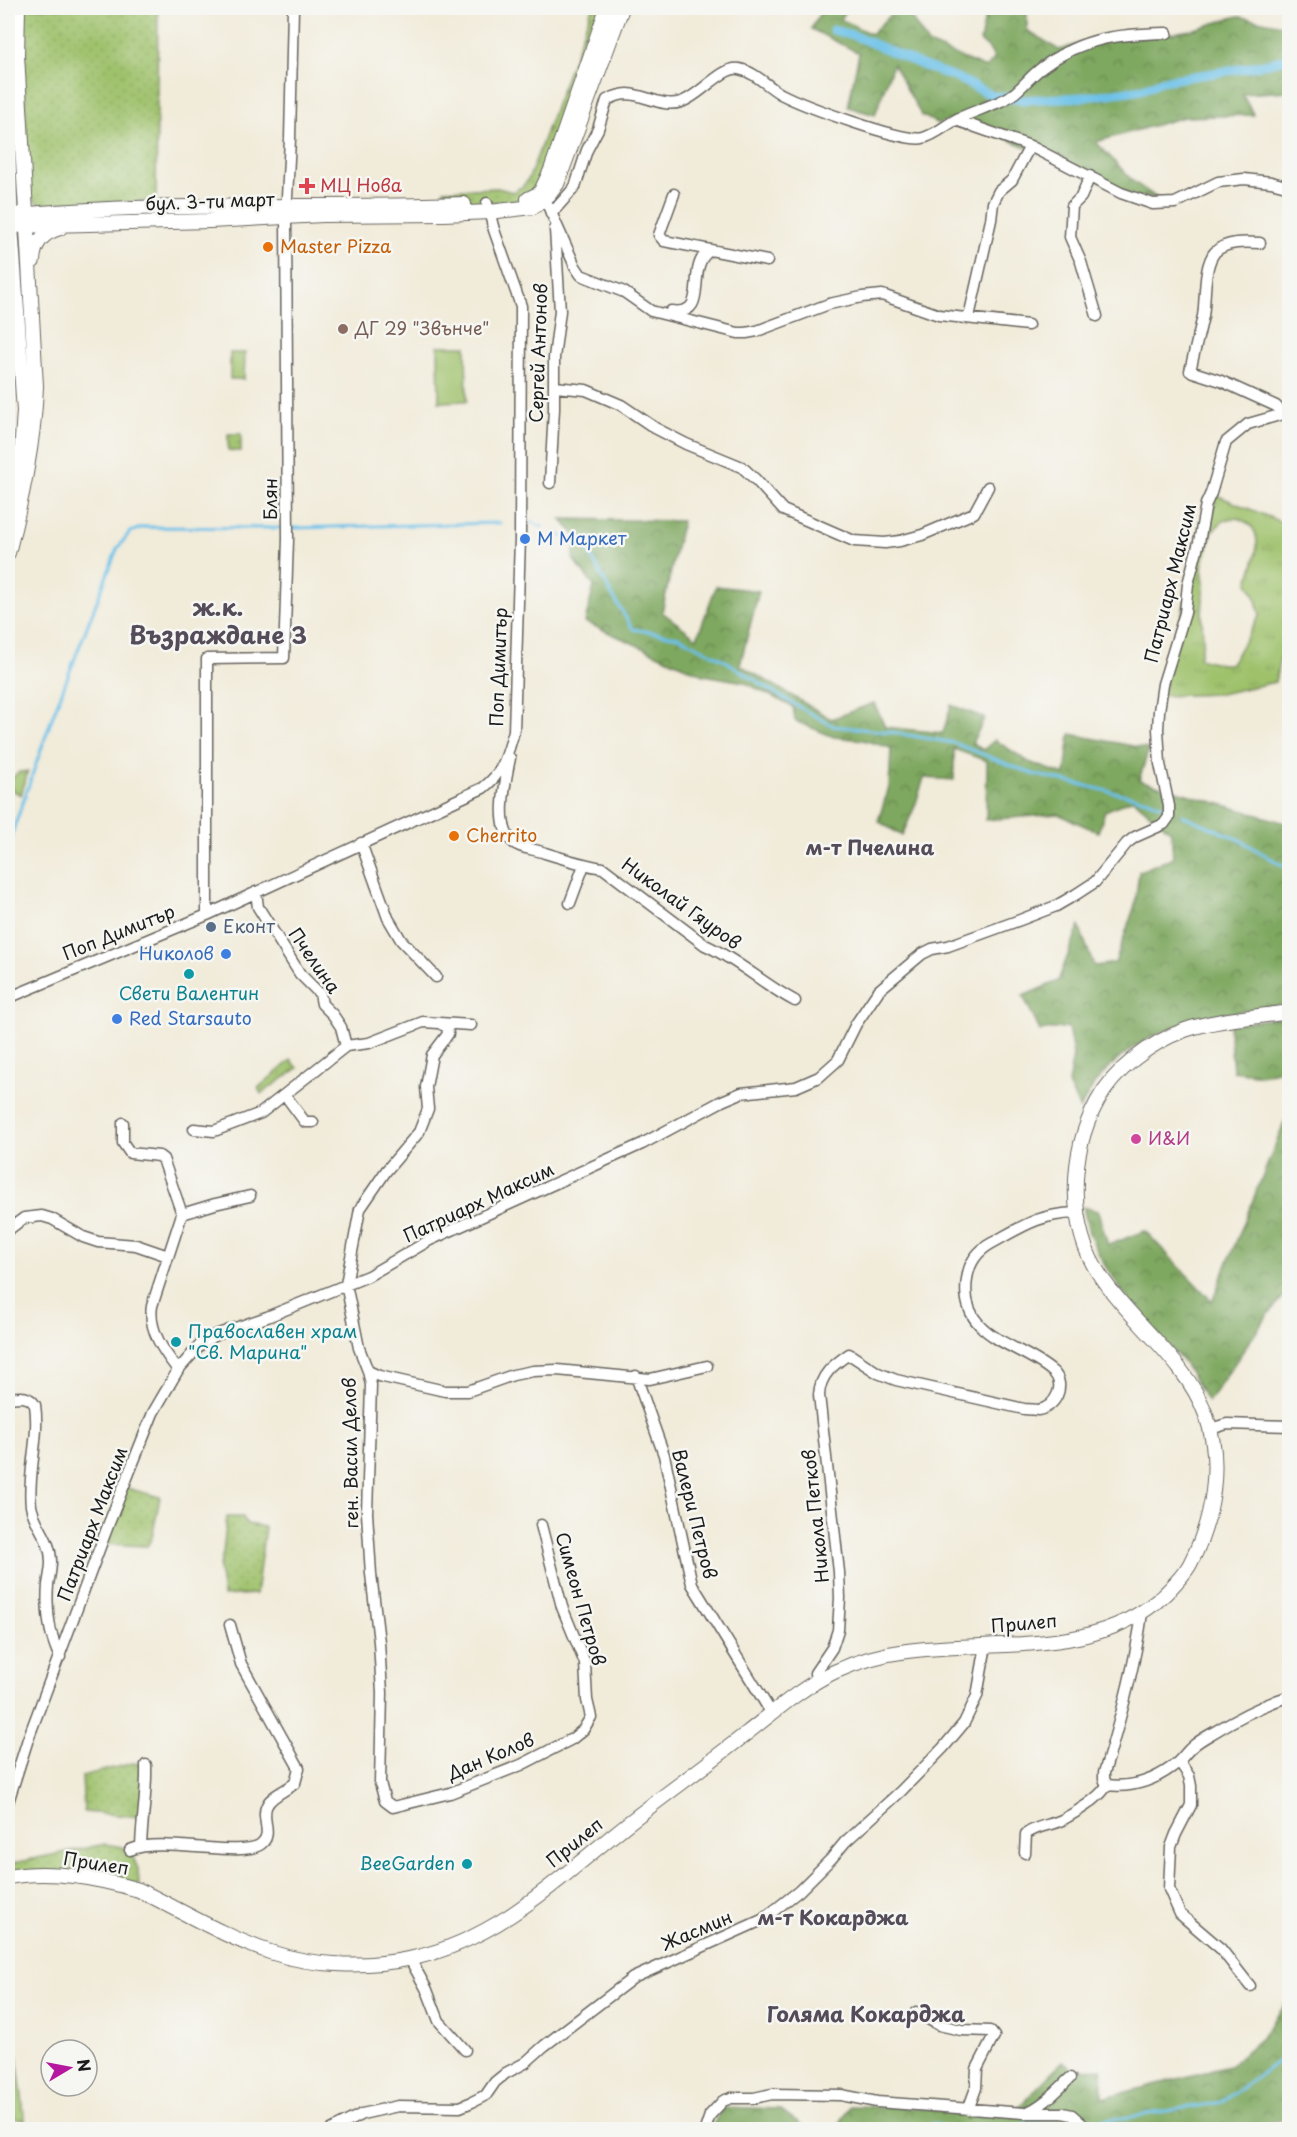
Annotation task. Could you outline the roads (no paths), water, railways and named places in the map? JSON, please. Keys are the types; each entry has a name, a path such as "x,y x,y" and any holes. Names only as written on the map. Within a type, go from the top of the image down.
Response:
{"street":[{"path":"8,553 27,475 35,410 35,353 25,220 17,55 18,8"},
{"name":"Блян","path":"207,915 207,659 284,658 288,534 286,212 291,139 293,8"},
{"path":"543,196 607,8"},
{"path":"543,196 557,184 622,8"},
{"path":"1028,325 939,315 882,295 829,304 746,333 691,322 643,307 624,292 582,275 575,266 553,219 575,187 607,100 629,94 673,105 698,94 725,72 735,68 747,70 779,92 800,102 895,135 923,138 956,120 1001,101 1025,85 1041,67 1098,39 1127,34 1167,33"},
{"path":"8,120 17,55"},
{"path":"956,120 1030,146 1121,193 1153,204 1175,203 1218,182 1244,179 1290,187"},
{"path":"969,317 993,203 999,191 1012,180 1030,146"},
{"path":"8,147 9,221 24,411 21,454 8,520"},
{"path":"1090,176 1081,197 1072,206 1070,237 1081,262 1097,316"},
{"path":"674,194 659,235 664,241 767,261"},
{"name":"бул. 3-ти март","path":"25,220 73,224 286,212 488,208 543,196"},
{"name":"Сергей Антонов","path":"543,196 553,219 560,311 554,358 555,387 550,483"},
{"name":"бул. 3-ти март","path":"25,220 166,207 286,212"},
{"name":"Поп Димитър","path":"8,998 207,915 495,779 505,760 514,730 520,538 521,306 488,208"},
{"path":"9,221 25,220"},
{"path":"31,290 33,258 37,242 52,230 73,224"},
{"path":"1260,243 1242,242 1223,247 1212,257 1205,283 1206,297 1203,316 1190,371 1221,381 1276,406 1286,413"},
{"path":"662,312 682,313 691,308 699,261 709,251"},
{"path":"555,387 586,390 621,405 655,428 686,444 742,467 783,510 854,541 885,543 922,535 974,513 987,488"},
{"name":"Патриарх Максим","path":"8,1802 28,1739 153,1413 178,1370 201,1344 213,1336 267,1317 387,1266 430,1240 475,1219 492,1214 642,1144 722,1101 741,1093 796,1087 819,1077 838,1060 856,1024 879,990 922,954 1020,921 1056,906 1095,882 1127,843 1164,824 1169,817 1168,799 1160,764 1159,711 1163,684 1185,613 1188,584 1206,504 1226,442 1248,424 1286,413"},
{"name":"Николай Гяуров","path":"514,730 504,792 503,825 506,835 513,843 584,865 603,868 705,945 718,951 772,989 795,1001"},
{"path":"360,843 388,918 401,940 436,977"},
{"path":"570,903 584,865"},
{"name":"Пчелина","path":"256,892 258,907 300,974 320,994 322,1004 343,1030 346,1046"},
{"name":"Прилеп","path":"8,1877 58,1875 120,1884 140,1890 255,1946 299,1959 336,1964 410,1959 460,1943 490,1929 522,1908 632,1820 772,1714 816,1682 848,1666 892,1653 1079,1637 1112,1628 1142,1612 1160,1599 1188,1569 1209,1511 1214,1483 1214,1453 1210,1429 1201,1403 1183,1373 1098,1274 1083,1241 1076,1213 1078,1161 1086,1127 1099,1099 1118,1073 1147,1051 1187,1029 1290,1012"},
{"path":"194,1129 214,1131 261,1113 346,1046 369,1043 423,1022 471,1025"},
{"name":"ген. Васил Делов","path":"393,1807 385,1801 380,1783 382,1683 367,1513 370,1385 368,1371 359,1348 346,1284 360,1209 386,1171 419,1132 428,1109 426,1087 432,1055 448,1034 447,1027 439,1023"},
{"path":"285,1095 305,1122 314,1122"},
{"path":"123,1123 123,1143 130,1154 152,1155 163,1159 182,1214 150,1316 156,1333 178,1370"},
{"path":"182,1214 250,1196"},
{"name":"Никола Петков","path":"816,1682 815,1673 832,1648 838,1630 840,1599 819,1395 820,1382 834,1365 849,1354 878,1373 896,1380 1024,1409 1039,1410 1049,1406 1057,1397 1060,1387 1056,1375 1042,1364 997,1340 978,1323 966,1294 969,1267 981,1250 1031,1221 1052,1215 1076,1213"},
{"path":"8,1230 24,1218 42,1216 98,1242 136,1245 168,1256"},
{"path":"368,1371 379,1376 445,1391 468,1391 513,1375 533,1371 557,1370 650,1379 707,1366"},
{"name":"Валери Петров","path":"636,1376 664,1455 692,1584 772,1714"},
{"path":"8,1398 24,1397 31,1399 35,1405 32,1508 36,1521 47,1538 50,1552 49,1621 52,1642 60,1657"},
{"path":"1210,1429 1227,1424 1290,1426"},
{"name":"Симеон Петров","path":"541,1525 562,1607 585,1663 587,1700 591,1717"},
{"path":"1107,1785 1104,1773 1123,1703 1142,1612"},
{"path":"130,1850 141,1846 190,1845 223,1850 254,1848 264,1840 267,1830 265,1809 269,1802 296,1783 299,1768 241,1664 230,1625"},
{"name":"Жасмин","path":"331,2130 362,2114 398,2106 459,2107 472,2102 486,2095 495,2082 506,2073 525,2063 577,2019 633,1978 762,1920 799,1891 831,1859 844,1842 901,1791 944,1748 964,1722 977,1696 986,1646"},
{"path":"1107,1785 1138,1784 1157,1776 1179,1761 1192,1747 1210,1734 1261,1707 1290,1696"},
{"name":"Дан Колов","path":"393,1807 450,1793 521,1765 572,1739 583,1730 591,1717"},
{"path":"1179,1761 1185,1767 1191,1786 1191,1805 1171,1847 1169,1889 1180,1914 1221,1949 1250,1986"},
{"path":"141,1846 142,1817 147,1788 146,1765"},
{"path":"1024,1853 1026,1834 1033,1828 1062,1820 1102,1793 1107,1785"},
{"path":"410,1959 427,1990 439,2021 465,2050"},
{"path":"916,2012 939,2025 961,2030 990,2031 994,2036 977,2070 976,2088 968,2110"},
{"path":"1024,2113 1031,2111 1058,2091 1071,2078"},
{"path":"705,2130 710,2115 723,2101 731,2098 754,2098 772,2094 841,2095 877,2102 968,2110 1063,2113 1072,2115 1086,2127"}],"waterway":[{"path":"833,30 853,35 957,78 993,96 1023,100 1085,97 1144,89 1161,81 1247,68 1290,58"},
{"path":"531,522 542,527"},
{"path":"291,528 500,523"},
{"path":"8,845 53,715 117,549 130,532 144,527 285,528"},
{"path":"555,533 587,548 633,629 679,637 724,660 778,695 833,726 890,732 954,743 1033,774 1148,800 1162,806"},
{"path":"1182,815 1240,840 1290,870"},
{"path":"1084,2122 1222,2102 1290,2053"},
{"path":"1006,2130 1028,2123 1077,2123"},
{"path":"904,2130 928,2124 953,2130"}],"place":[{"name":"МЦ Нова","path":"307,186"},
{"name":"Master Pizza","path":"268,247"},
{"name":"ДГ 29 \"Звънче\"","path":"343,329"},
{"name":"М Маркет","path":"525,539"},
{"name":"Cherrito","path":"454,836"},
{"name":"Еконт","path":"211,927"},
{"name":"Николов","path":"226,954"},
{"name":"Свети Валентин","path":"189,974"},
{"name":"Red Starsauto","path":"117,1019"},
{"name":"И&И","path":"1136,1139"},
{"name":"Православен храм \"Св. Марина\"","path":"176,1342"},
{"name":"BeeGarden","path":"467,1864"}],"district":[{"name":"ж.к. Възраждане 3","path":"218,622"},
{"name":"м-т Пчелина","path":"870,848"},
{"name":"м-т Кокарджа","path":"833,1918"},
{"name":"Голяма Кокарджа","path":"866,2015"}]}
